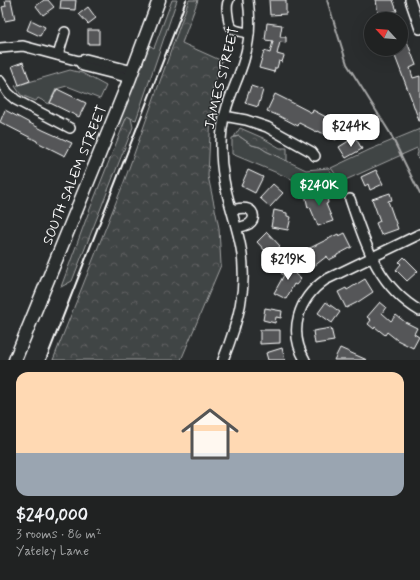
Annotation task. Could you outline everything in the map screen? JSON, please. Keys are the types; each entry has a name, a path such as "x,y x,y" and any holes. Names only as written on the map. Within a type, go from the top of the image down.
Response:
{"main road":[{"name":"SOUTH SALEM STREET","path":"15,360 131,74 159,0"}],"street":[{"path":"229,0 227,6 228,22 230,26 236,30 250,32"},
{"name":"JAMES STREET","path":"223,360 236,327 243,291 243,283 241,250 224,182 221,141 224,116 244,61 250,32 248,0"},
{"path":"410,0 420,29"},
{"path":"58,55 65,32"},
{"path":"0,48 23,46 78,61 83,66 131,74"},
{"path":"0,81 8,93 16,100 70,128"},
{"path":"224,116 246,120 267,127 312,152 315,156"},
{"path":"350,199 366,244 380,273 392,288 407,302 420,311"},
{"path":"232,210 247,209 254,215 252,222 248,225 236,228"},
{"path":"305,360 300,351 296,333 296,324 300,311 307,297 325,280 420,234"}],"green space":[{"path":"172,0 177,0 136,120 127,117 123,126 114,129 147,44 154,48"},
{"path":"189,0 198,0 182,43 222,61 212,91 208,176 219,228 221,265 181,360 53,360 124,182"},
{"path":"70,70 82,73 106,86 100,99 67,86 56,89 49,104 38,98 36,101 21,95 15,86"},
{"path":"127,116 131,118 133,127 72,281 61,287 88,214"},
{"path":"240,128 263,138 280,148 287,148 287,161 260,147 252,145 239,136 234,137"},
{"path":"420,129 420,159 417,156 417,148 341,182 331,168 369,150"},
{"path":"239,136 252,145 260,147 306,170 328,168 340,183 316,187 306,185 232,154 232,138"}],"building":[{"path":"5,0 11,0 15,19 5,21 2,7 6,6"},
{"path":"44,0 48,0 54,7 43,15 36,6"},
{"path":"61,0 76,0 75,10 60,9"},
{"path":"269,0 286,0 286,14 270,15"},
{"path":"376,0 393,0 397,11 378,12"},
{"path":"88,7 96,18 88,24 79,14"},
{"path":"31,20 45,27 40,36 27,30"},
{"path":"267,23 282,25 280,37 286,37 286,43 280,42 277,54 284,56 282,62 279,61 274,72 259,68 264,51 270,53 273,41 265,40"},
{"path":"88,30 99,30 99,44 88,44"},
{"path":"408,44 416,65 410,68 413,78 420,76 420,121 395,56 408,56"},
{"path":"23,62 30,81 19,85 12,66"},
{"path":"251,86 263,90 258,107 245,103"},
{"path":"57,89 86,103 79,117 50,103"},
{"path":"275,94 312,113 313,110 343,126 336,140 299,123 298,126 267,111"},
{"path":"5,110 72,143 65,156 0,122"},
{"path":"355,137 362,149 346,158 339,147"},
{"path":"248,170 263,177 255,193 241,186"},
{"path":"376,170 383,184 370,190 368,184 365,186 361,177"},
{"path":"273,184 283,193 270,207 260,198"},
{"path":"326,190 328,203 326,204 333,221 318,226 310,207 308,208 305,194"},
{"path":"390,193 392,200 388,201 398,229 381,235 376,223 380,221 372,199"},
{"path":"274,210 287,213 287,216 291,217 288,230 271,227"},
{"path":"267,232 280,246 270,256 257,242"},
{"path":"345,233 352,247 337,256 329,260 327,256 309,270 299,257 310,248 338,234 339,236"},
{"path":"404,257 418,271 407,281 396,270 401,264 399,262"},
{"path":"290,262 298,269 295,274 301,279 296,285 294,284 286,299 274,293 284,275 281,273"},
{"path":"365,279 373,292 346,308 338,292 346,288 347,290"},
{"path":"326,302 340,312 332,323 318,313"},
{"path":"380,302 386,307 382,313 391,321 396,315 405,322 417,328 414,334 419,337 413,348 397,340 387,332 385,335 375,327 374,329 368,324 371,320 367,317"},
{"path":"265,308 282,311 281,318 276,317 275,323 263,320"},
{"path":"331,328 334,341 315,344 313,331"},
{"path":"260,330 280,330 280,343 260,344"},
{"path":"282,348 285,360 268,360 266,353"},
{"path":"340,348 367,360 334,360"}],"waterway":[{"path":"327,0 347,64 390,133 420,194"}],"railway":[{"path":"46,360 186,0"}]}
